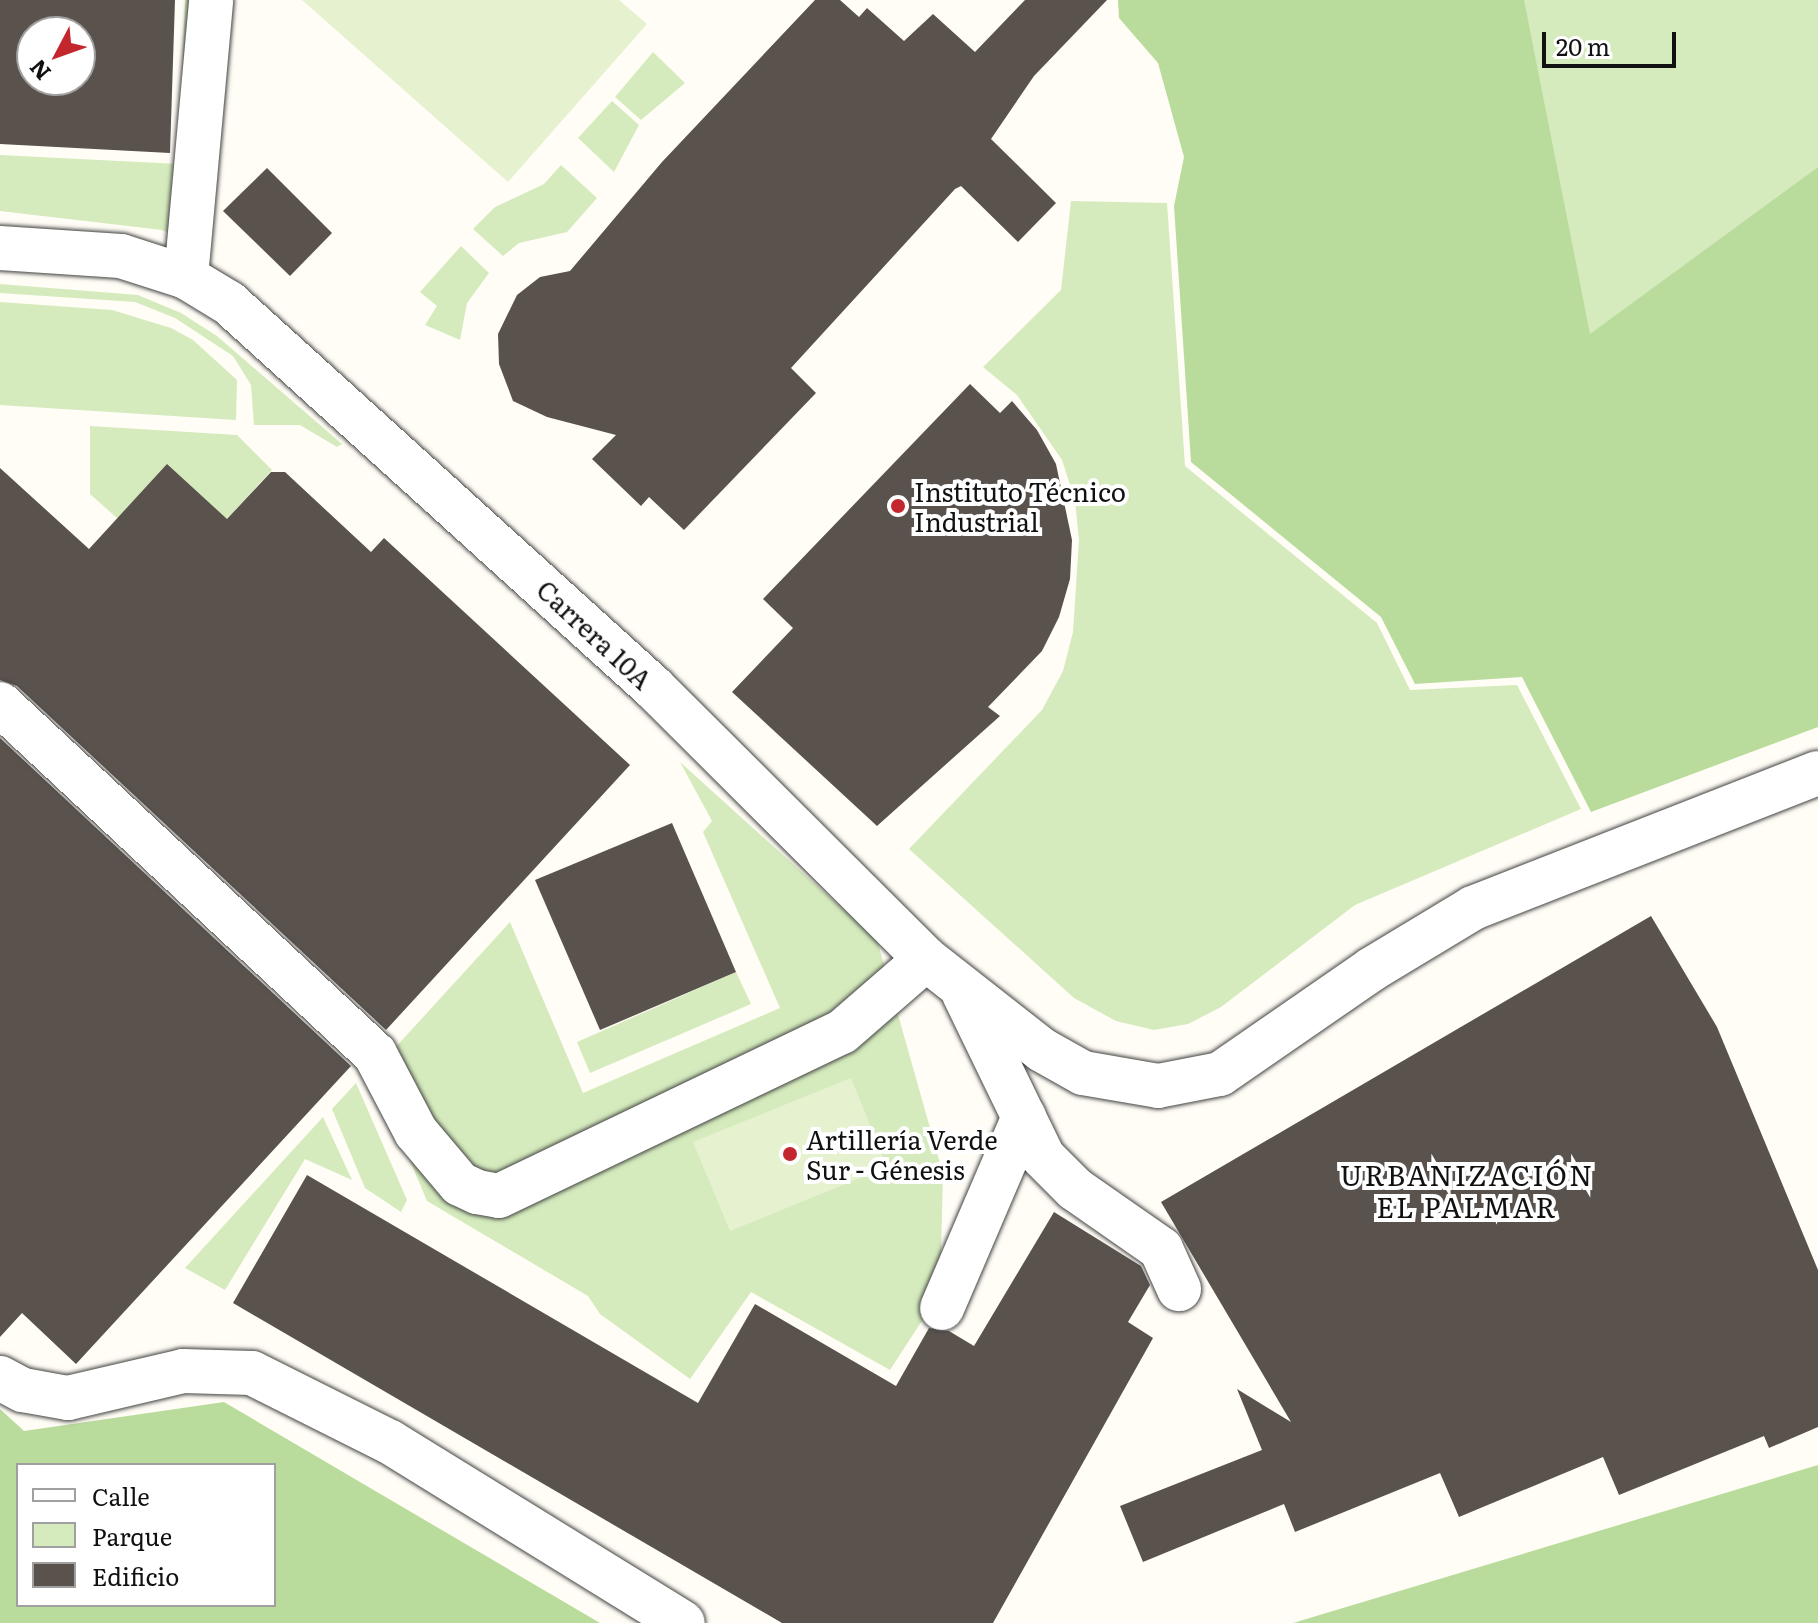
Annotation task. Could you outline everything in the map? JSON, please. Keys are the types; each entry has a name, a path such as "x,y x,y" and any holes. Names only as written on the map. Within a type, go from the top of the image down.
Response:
{"street":[{"path":"186,277 211,0"},
{"name":"Carrera 10A","path":"0,248 121,256 186,277 229,303 413,465 654,688 943,972 1042,1050 1083,1073 1158,1086 1220,1074 1372,969 1473,908 1818,773"},
{"path":"0,704 375,1054 416,1132 460,1184 477,1192 499,1196 842,1032 943,972 1043,1157 1075,1189 1161,1249 1179,1289"},
{"path":"942,1308 1024,1117"},
{"path":"0,1378 23,1390 68,1398 183,1371 252,1373 390,1442 683,1623"}],"green space":[{"path":"185,0 220,0 201,246 162,230 0,211 0,155 179,164"},
{"path":"302,0 619,0 647,24 508,182"},
{"path":"1118,0 1524,0 1590,334 1818,167 1818,727 1591,812 1522,677 1415,684 1381,617 1191,462 1174,206 1184,157 1158,63 1119,18"},
{"path":"1514,0 1818,0 1818,167 1590,335"},
{"path":"653,52 685,83 641,120 615,97"},
{"path":"612,101 639,125 614,172 578,138"},
{"path":"561,165 597,198 567,232 519,243 503,256 473,229 495,207 544,184"},
{"path":"1071,201 1167,203 1185,466 1377,623 1410,690 1517,685 1581,809 1355,905 1221,1007 1188,1024 1154,1030 1116,1021 1074,998 909,849 1042,710 1063,671 1073,632 1079,540 1075,500 1062,460 1017,395 983,367 1061,290"},
{"path":"461,246 489,273 467,303 460,340 425,325 437,306 420,292"},
{"path":"0,284 138,295 181,313 217,336 342,444 337,447 300,425 254,425 251,385 233,356 175,318 135,302 0,293"},
{"path":"0,302 112,310 171,328 193,340 237,380 236,420 0,405"},
{"path":"90,426 237,435 272,470 227,519 117,518 90,494"},
{"path":"680,762 877,940 943,1174 940,1293 890,1370 751,1292 690,1379 600,1314 588,1296 427,1201 373,1072 510,922 583,1093 780,1008 703,832 712,821"},
{"path":"736,972 751,1004 590,1073 577,1042"},
{"name":"Artillería Verde Sur - Génesis","path":"851,1078 887,1167 730,1231 693,1142"},
{"path":"356,1083 407,1200 401,1212 365,1188 332,1109"},
{"path":"323,1117 352,1180 305,1159 225,1290 185,1268"},
{"path":"224,1402 600,1623 0,1623 0,1409 24,1431"},
{"path":"1818,1465 1818,1623 1293,1623"}],"building":[{"path":"0,0 175,0 170,153 0,144"},
{"path":"815,0 840,0 859,17 867,8 904,41 933,14 975,52 1025,0 1107,0 1034,76 991,139 1056,203 1018,242 961,186 955,189 791,368 816,393 684,530 649,497 641,506 592,459 616,435 547,417 513,401 499,364 498,334 517,295 540,277 570,271 662,162"},
{"path":"267,168 332,233 290,276 223,211"},
{"path":"970,384 1000,413 1012,401 1037,430 1056,464 1072,540 1070,579 1059,617 1042,651 988,707 1000,716 877,826 732,692 793,628 763,599"},
{"path":"167,464 227,519 271,472 285,472 371,552 384,538 630,765 386,1030 17,686 0,680 0,468 89,549"},
{"path":"0,738 351,1066 76,1364 22,1313 0,1337"},
{"path":"672,823 736,972 600,1030 535,880"},
{"path":"1651,916 1717,1027 1818,1270 1818,1427 1769,1448 1764,1436 1619,1495 1603,1457 1459,1517 1440,1473 1295,1532 1284,1504 1143,1562 1120,1506 1262,1450 1237,1389 1291,1422 1161,1202"},
{"path":"307,1175 698,1403 755,1304 896,1386 929,1328 949,1331 974,1346 1054,1212 1141,1266 1150,1285 1128,1322 1153,1338 993,1623 782,1623 233,1303"}],"place":[{"name":"Instituto Técnico Industrial","path":"898,506"},
{"name":"Artillería Verde Sur - Génesis","path":"790,1154"}],"district":[{"name":"URBANIZACIÓN EL PALMAR","path":"1467,1190"}]}
